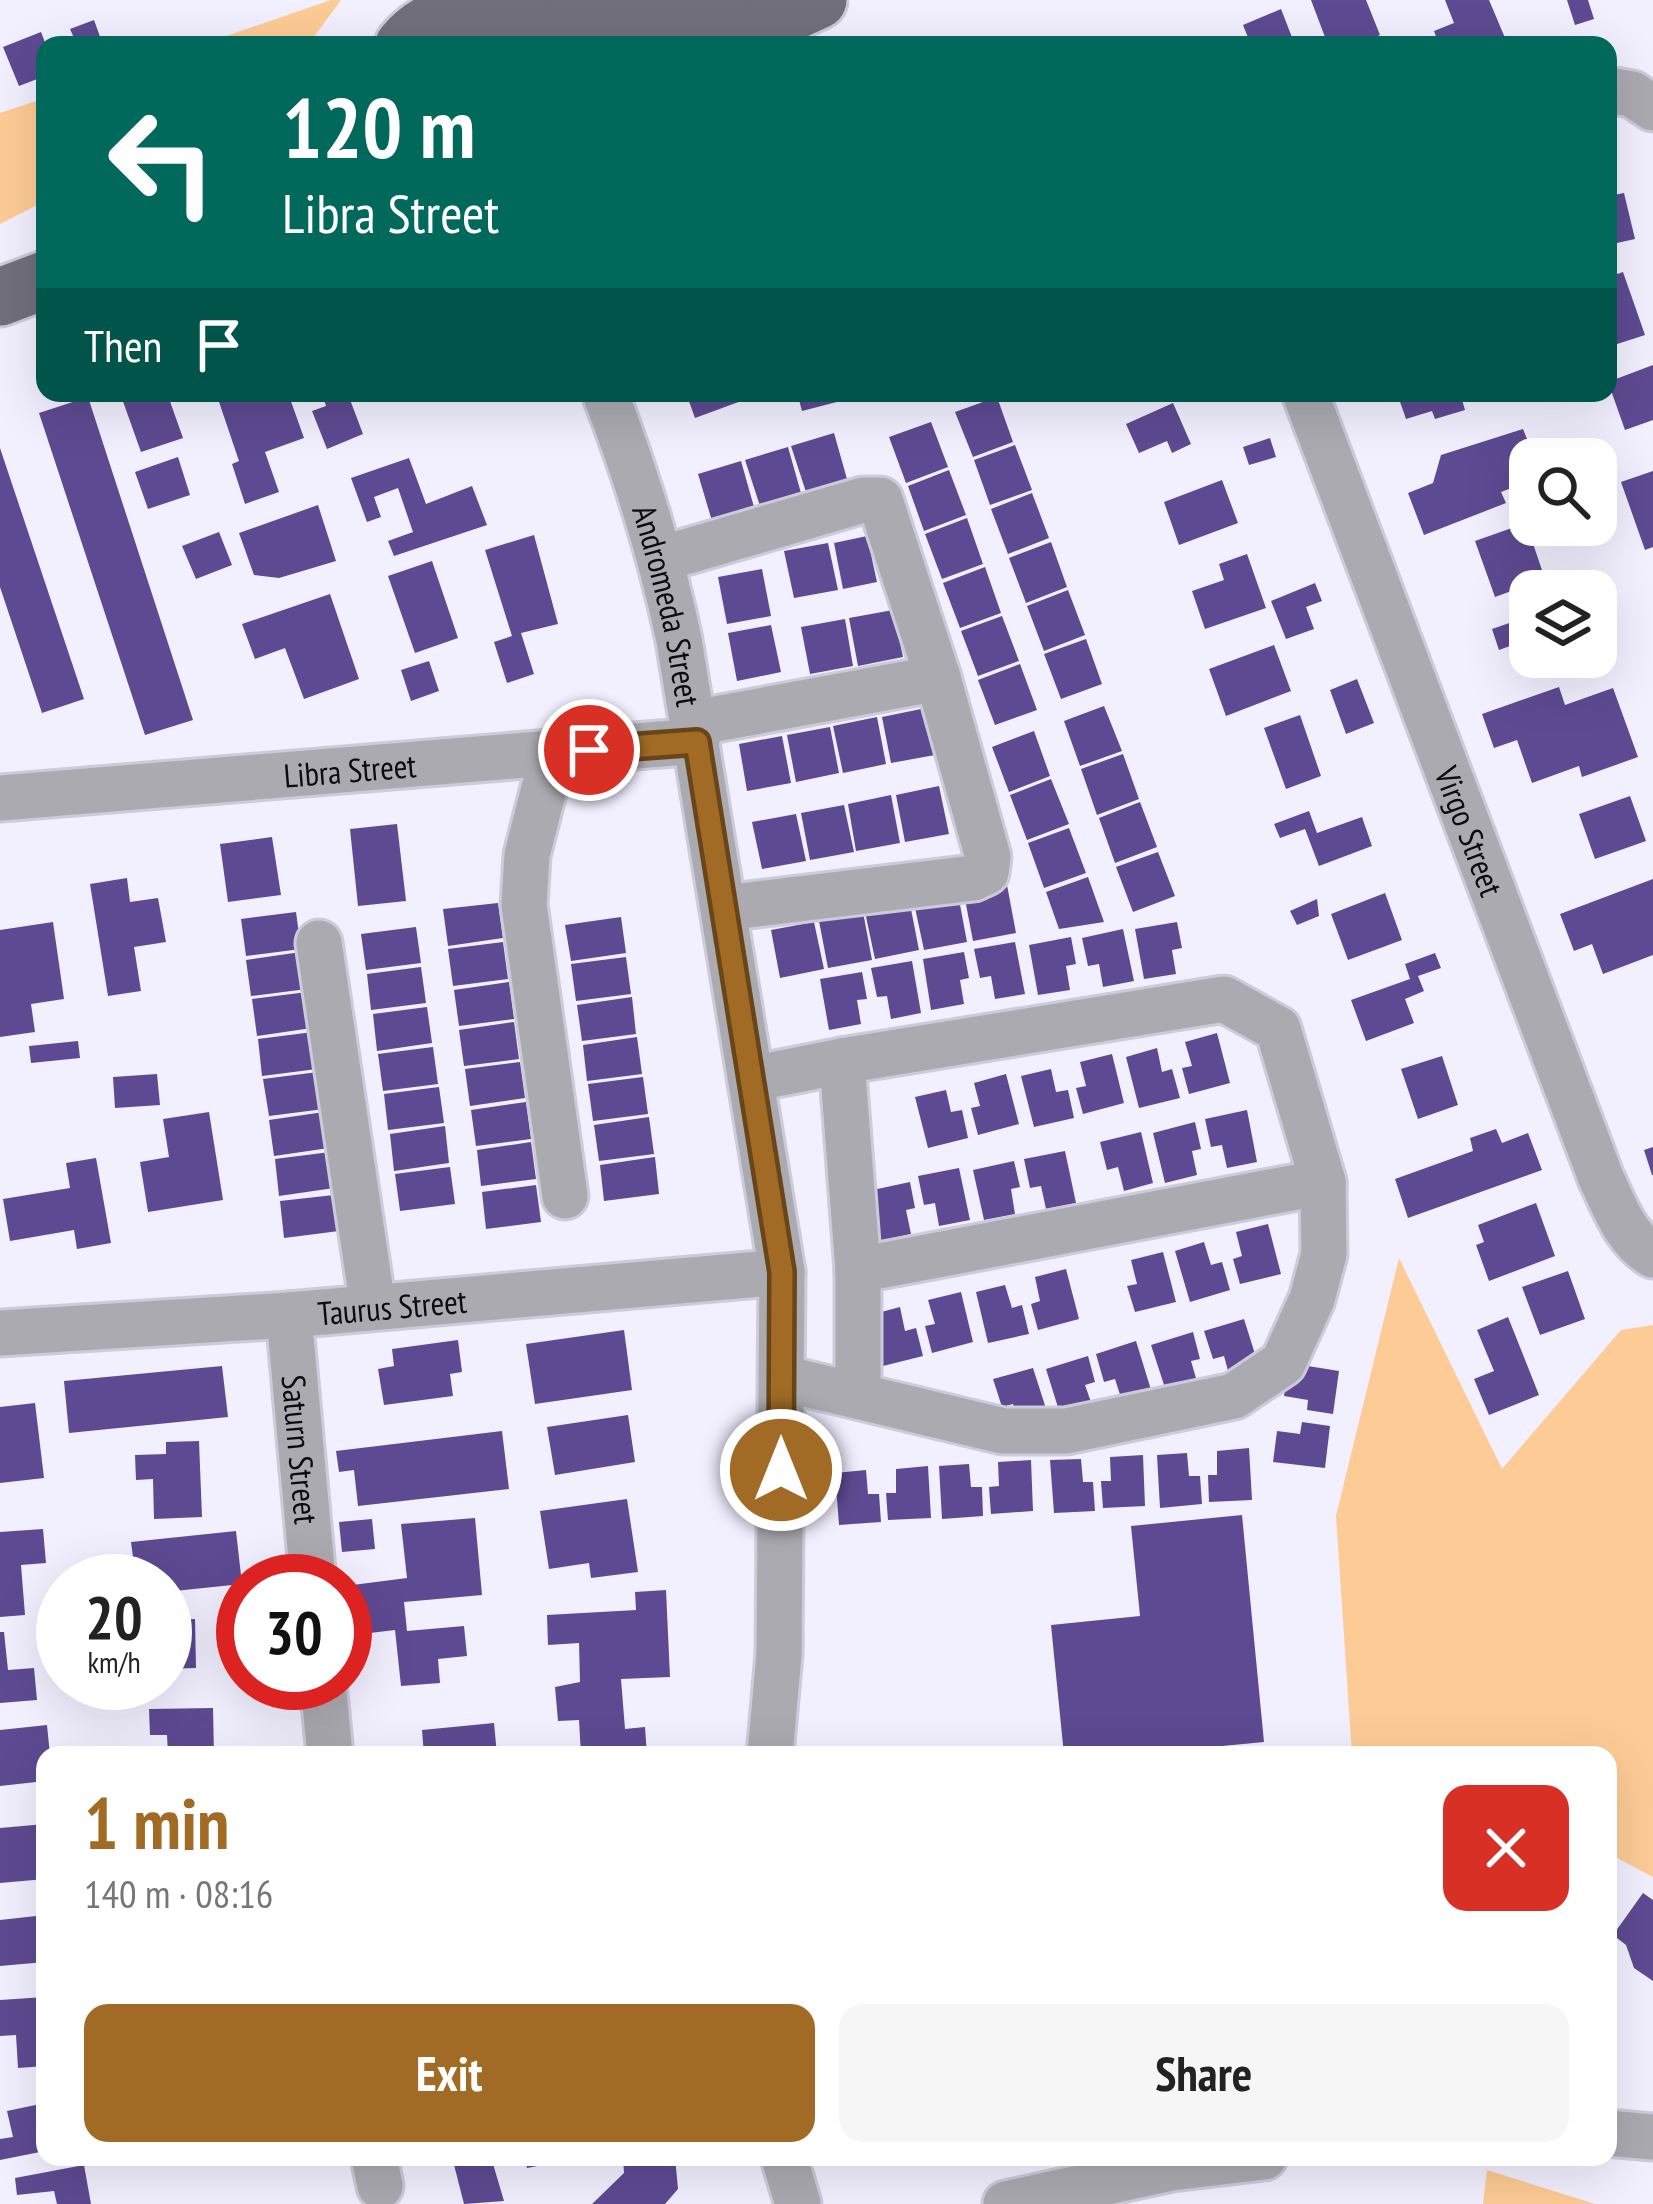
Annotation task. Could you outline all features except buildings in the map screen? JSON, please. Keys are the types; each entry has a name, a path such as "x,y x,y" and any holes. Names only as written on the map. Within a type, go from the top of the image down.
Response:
{"main road":[{"path":"416,23 472,3 518,16 629,20 730,0"},
{"path":"740,36 818,0"},
{"path":"0,297 36,283"}],"street":[{"path":"1617,92 1632,94 1653,108"},
{"name":"Andromeda Street","path":"608,402 662,559 695,732 782,1272 779,1654 771,1746"},
{"name":"Virgo Street","path":"1308,402 1601,1178 1624,1226 1653,1256"},
{"path":"662,559 863,500 880,500 938,678 988,856 986,872 974,878 724,908"},
{"name":"Libra Street","path":"0,798 554,753 695,732 938,678"},
{"path":"554,753 527,855 524,905 566,1196"},
{"path":"320,943 373,1307"},
{"path":"751,1079 1224,999 1278,1029 1323,1182 1324,1254 1312,1299 1283,1363 1234,1396 1066,1431 1003,1431 782,1378"},
{"path":"842,1061 858,1270 859,1396"},
{"path":"858,1270 1323,1182"},
{"name":"Taurus Street","path":"0,1334 289,1315 782,1272"},
{"name":"Saturn Street","path":"289,1315 311,1554"},
{"path":"326,1710 329,1746"},
{"path":"1617,2134 1653,2137"},
{"path":"787,2166 798,2204"},
{"path":"1006,2204 1188,2166"}],"shaded area":[{"path":"331,0 341,0 315,36 226,36"},
{"path":"36,101 36,206 0,224 0,113"},
{"path":"1399,1258 1502,1469 1621,1330 1653,1325 1653,1877 1617,1858 1617,1746 1351,1746 1336,1516"},
{"path":"1487,2170 1595,2204 1483,2204"}],"route":[{"path":"589,750 697,742 782,1272 781,1470"}]}
